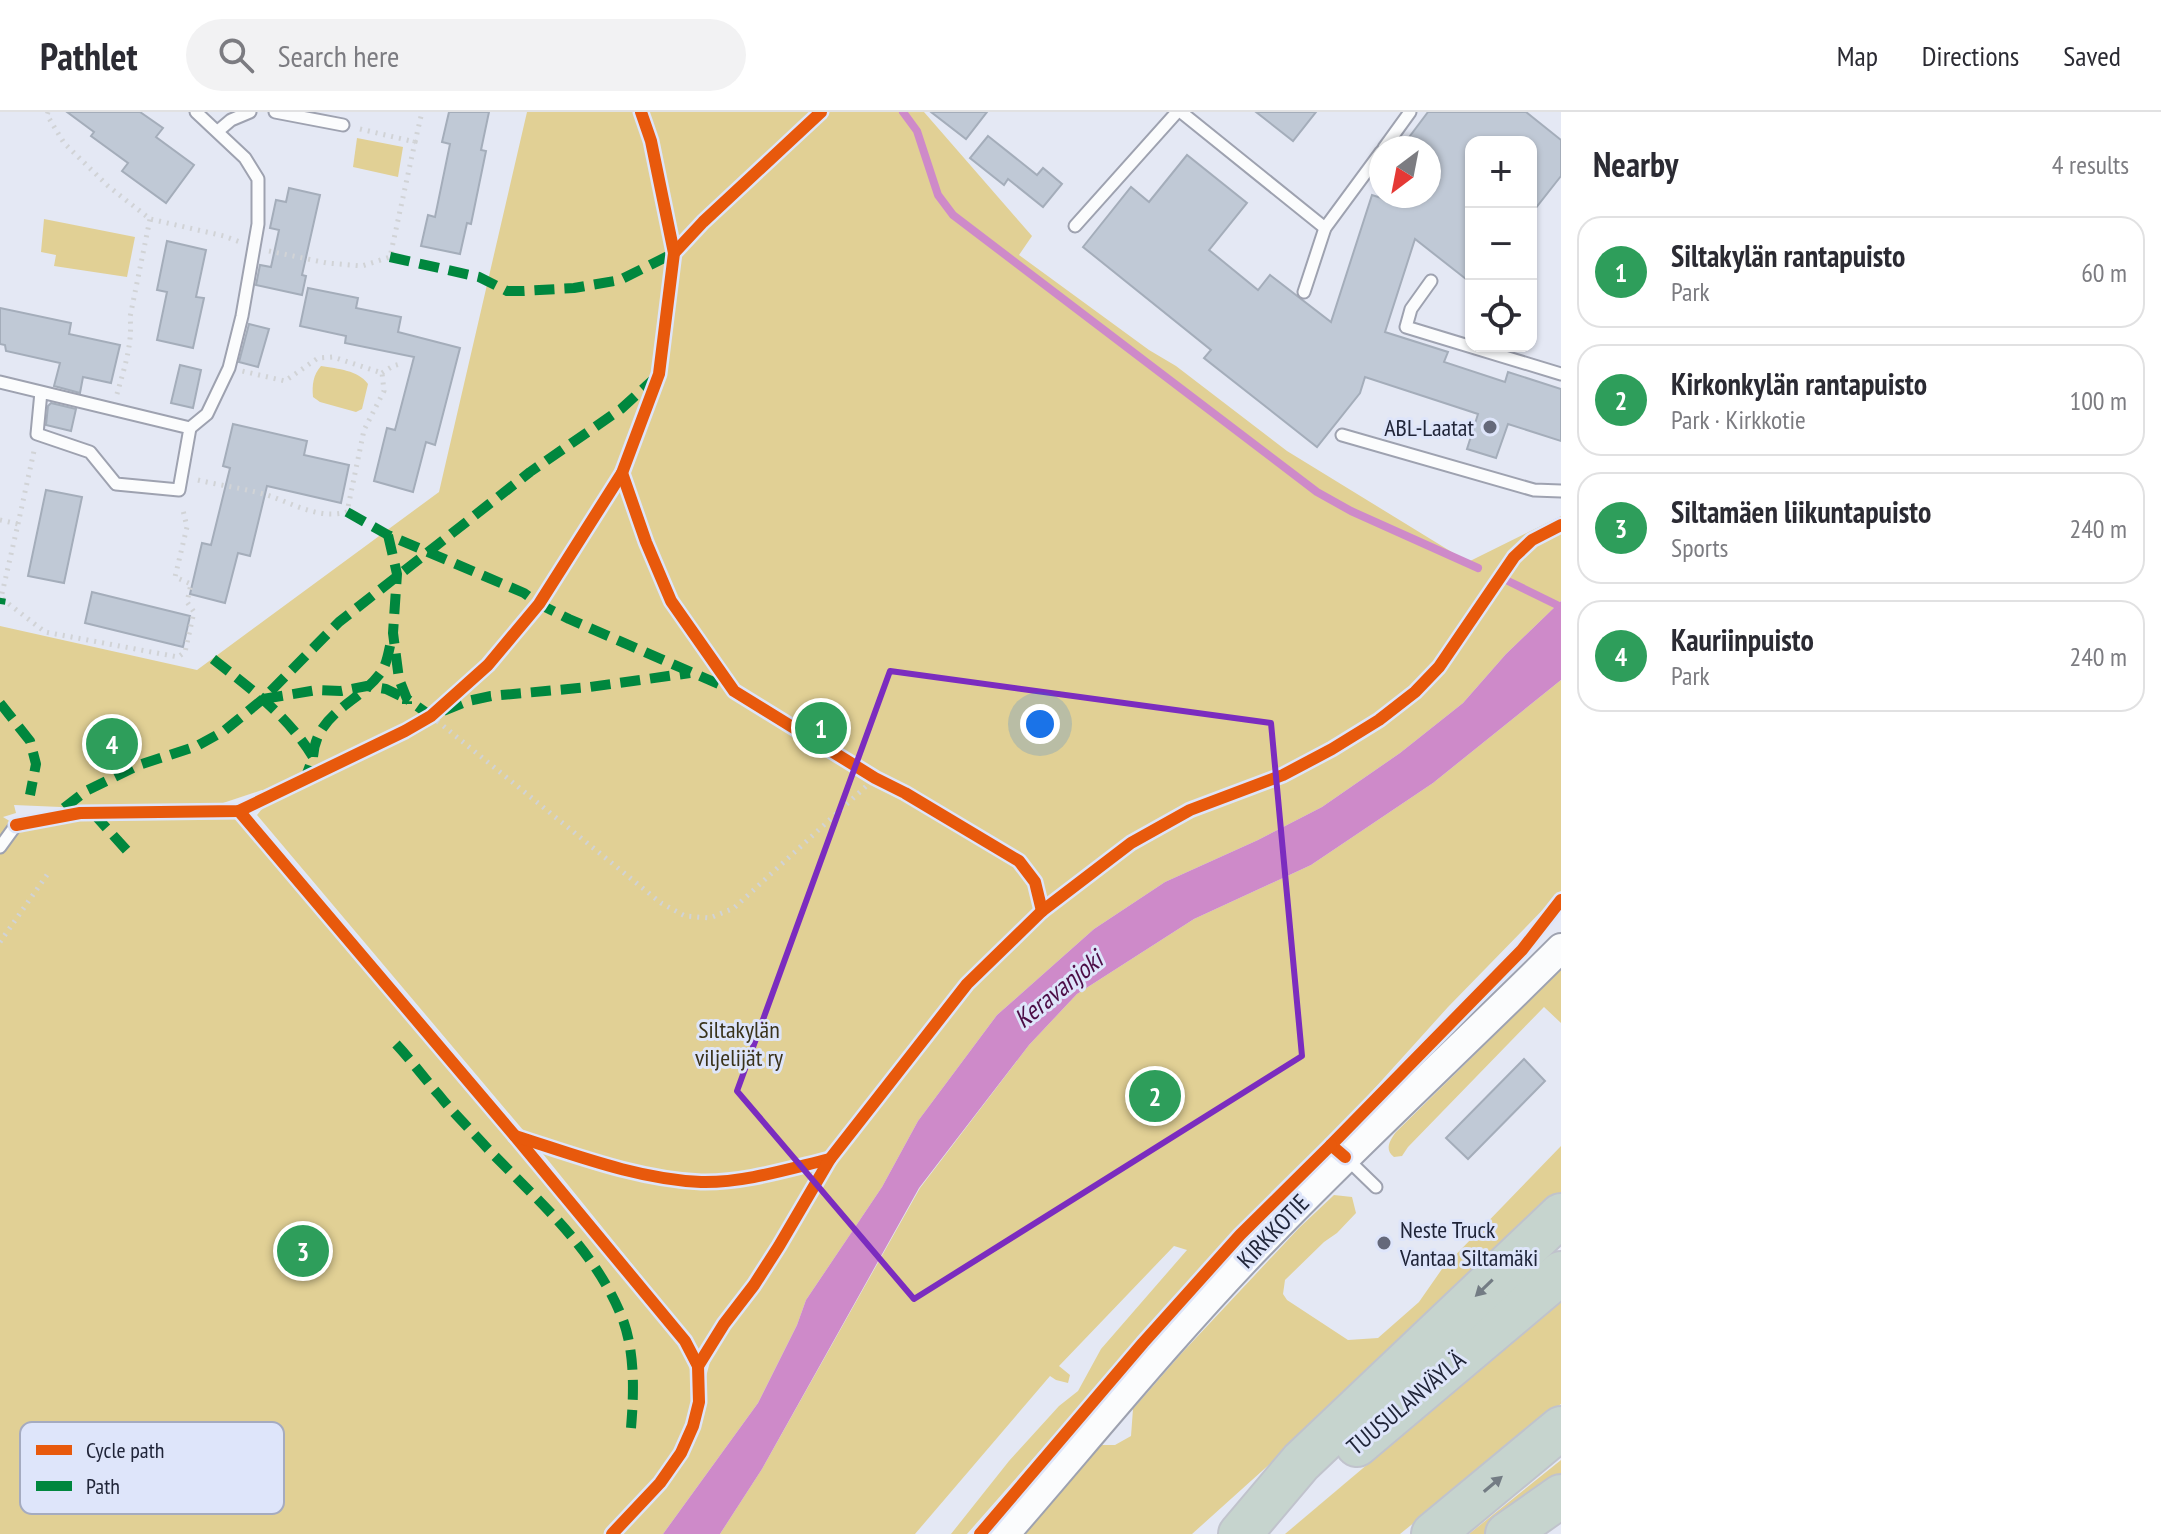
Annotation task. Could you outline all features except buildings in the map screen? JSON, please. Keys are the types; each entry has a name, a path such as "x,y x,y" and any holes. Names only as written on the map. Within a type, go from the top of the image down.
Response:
{"highway":[{"path":"1240,1534 1301,1462 1561,1215"},
{"name":"TUUSULANVÄYLÄ","path":"1253,1534 1561,1273"},
{"path":"1433,1534 1561,1428"},
{"path":"1507,1534 1561,1496"}],"street":[{"name":"KIRKKOTIE","path":"1005,1534 1183,1327 1261,1243 1345,1157 1561,948"}],"lane":[{"path":"41,392 37,434 90,452 116,484 179,490 190,428 207,414 229,368 242,316 258,224 258,179 245,158 196,112"},
{"path":"218,131 231,120 250,112"},
{"path":"275,112 343,125"},
{"path":"1075,226 1179,112 1325,228"},
{"path":"1392,136 1410,112"},
{"path":"1304,292 1325,228 1369,168"},
{"path":"1431,281 1411,309 1406,327 1561,374"},
{"path":"0,382 190,428"},
{"path":"1342,435 1534,490 1561,491"},
{"path":"0,847 16,825"},
{"path":"1345,1157 1376,1187"}],"path":[{"path":"415,142 422,112"},
{"path":"113,408 128,353 130,317 150,219"},
{"path":"229,368 285,381 318,358 333,357 382,373"},
{"path":"382,373 403,363"},
{"path":"181,477 272,497 321,513 334,515 347,512 364,430 384,391 382,373"},
{"path":"37,434 1,598 45,632 178,657 185,652 194,612 187,602 191,584 175,577 187,527 179,490"},
{"path":"0,520 18,524"},
{"path":"418,724 443,706"},
{"path":"431,716 661,903 685,916 710,918 734,908 875,777"},
{"path":"0,942 49,872"}],"highlighted area":[{"path":"890,671 1271,723 1302,1056 914,1299 737,1091"}],"green space":[{"name":"Siltakylän viljelijät ry","path":"527,112 924,112 1032,236 1019,255 1149,350 1176,366 1287,451 1468,562 1561,516 1561,601 1506,654 1463,703 1400,753 1322,807 1165,882 1094,929 997,1015 918,1121 882,1187 806,1300 797,1325 758,1403 663,1534 0,1534 0,626 197,670 439,492","holes":["262,790 270,799 257,815 539,1149 700,1351 711,1358 703,1388 698,1366 515,1136 239,811 16,825 3,817 16,813 14,805 84,808 223,803"]},
{"path":"357,138 403,147 398,177 353,167"},
{"path":"44,219 135,237 127,277 54,266 56,255 41,252"},
{"path":"321,366 347,371 364,379 368,384 362,409 356,412 320,402 313,397 314,380"},
{"path":"1561,680 1561,891 1448,1007 1356,1109 1204,1264 967,1534 951,1534 1009,1461 1059,1406 1078,1391 1101,1349 1187,1250 1174,1246 1059,1366 1070,1375 1068,1383 1050,1376 915,1534 720,1534 762,1469 920,1188 1029,1045 1077,994 1194,919 1311,865 1433,783"},
{"path":"1561,970 1561,1023 1544,1007 1402,1156 1394,1157 1389,1148 1396,1132"},
{"path":"1561,1146 1561,1196 1449,1303 1192,1534 1023,1534 1099,1445 1115,1445 1131,1436 1133,1409 1299,1228 1334,1195 1352,1197 1356,1213 1285,1280 1283,1294 1287,1300 1348,1340 1378,1338 1419,1302 1442,1269"},
{"path":"1561,1301 1561,1404 1400,1534 1285,1534"},
{"path":"1561,1460 1561,1480 1486,1534 1469,1534"}],"water":[{"name":"Keravanjoki","path":"1561,601 1561,680 1433,783 1311,865 1194,919 1077,994 1029,1045 919,1188 762,1469 720,1534 663,1534 758,1403 797,1325 806,1300 882,1187 918,1121 997,1015 1094,929 1165,882 1322,807 1400,753 1463,703 1506,654"}],"waterway":[{"path":"903,112 917,131 938,195 953,215 1317,492 1351,511 1478,568"},
{"path":"1508,581 1557,605"}],"marked path":[{"path":"390,257 479,277 507,291 523,291 574,288 620,280 674,253"},
{"path":"64,808 86,791 139,765 197,746 224,731 263,699 339,622 530,472 621,409 654,379"},
{"path":"347,512 388,535 524,593 569,619 730,689"},
{"path":"388,535 397,574 393,633 399,679 407,699 431,716 468,701 491,696 590,687 690,673"},
{"path":"0,604 1,598"},
{"path":"313,757 316,742 330,718 382,671 391,641"},
{"path":"213,659 268,704 303,742 313,757 305,779"},
{"path":"263,699 367,686 386,689 407,699 407,704"},
{"path":"0,703 30,741 36,764 30,795"},
{"path":"93,813 131,855"},
{"path":"396,1044 457,1116 564,1228 598,1271 623,1320 630,1346 633,1387 631,1428"}],"cycle path":[{"path":"16,825 80,813 239,811 431,716 488,665 539,604 622,473 659,374 674,253 651,141 641,112"},
{"path":"674,253 821,112"},
{"path":"622,473 671,601 734,691 875,778 1019,861 1035,882 1042,911"},
{"path":"612,1534 660,1483 681,1453 699,1402 698,1366 779,1246 830,1159 967,984 1042,911 1131,843 1190,810 1283,775 1379,720 1415,692 1439,667 1514,557 1532,540 1561,525"},
{"path":"239,811 685,1341 698,1366"},
{"path":"1345,1157 1331,1145 1522,950 1561,900"},
{"path":"515,1136 630,1171 701,1182 750,1178 830,1159"},
{"path":"980,1534 1240,1235 1331,1145"}],"place":[{"name":"ABL-Laatat","path":"1490,427"},
{"name":"Siltakylän rantapuisto","path":"821,728"},
{"name":"Kauriinpuisto","path":"112,744"},
{"name":"Kirkonkylän rantapuisto","path":"1155,1096"},
{"name":"Neste Truck Vantaa Siltamäki","path":"1384,1243"},
{"name":"Siltamäen liikuntapuisto","path":"303,1251"}]}
